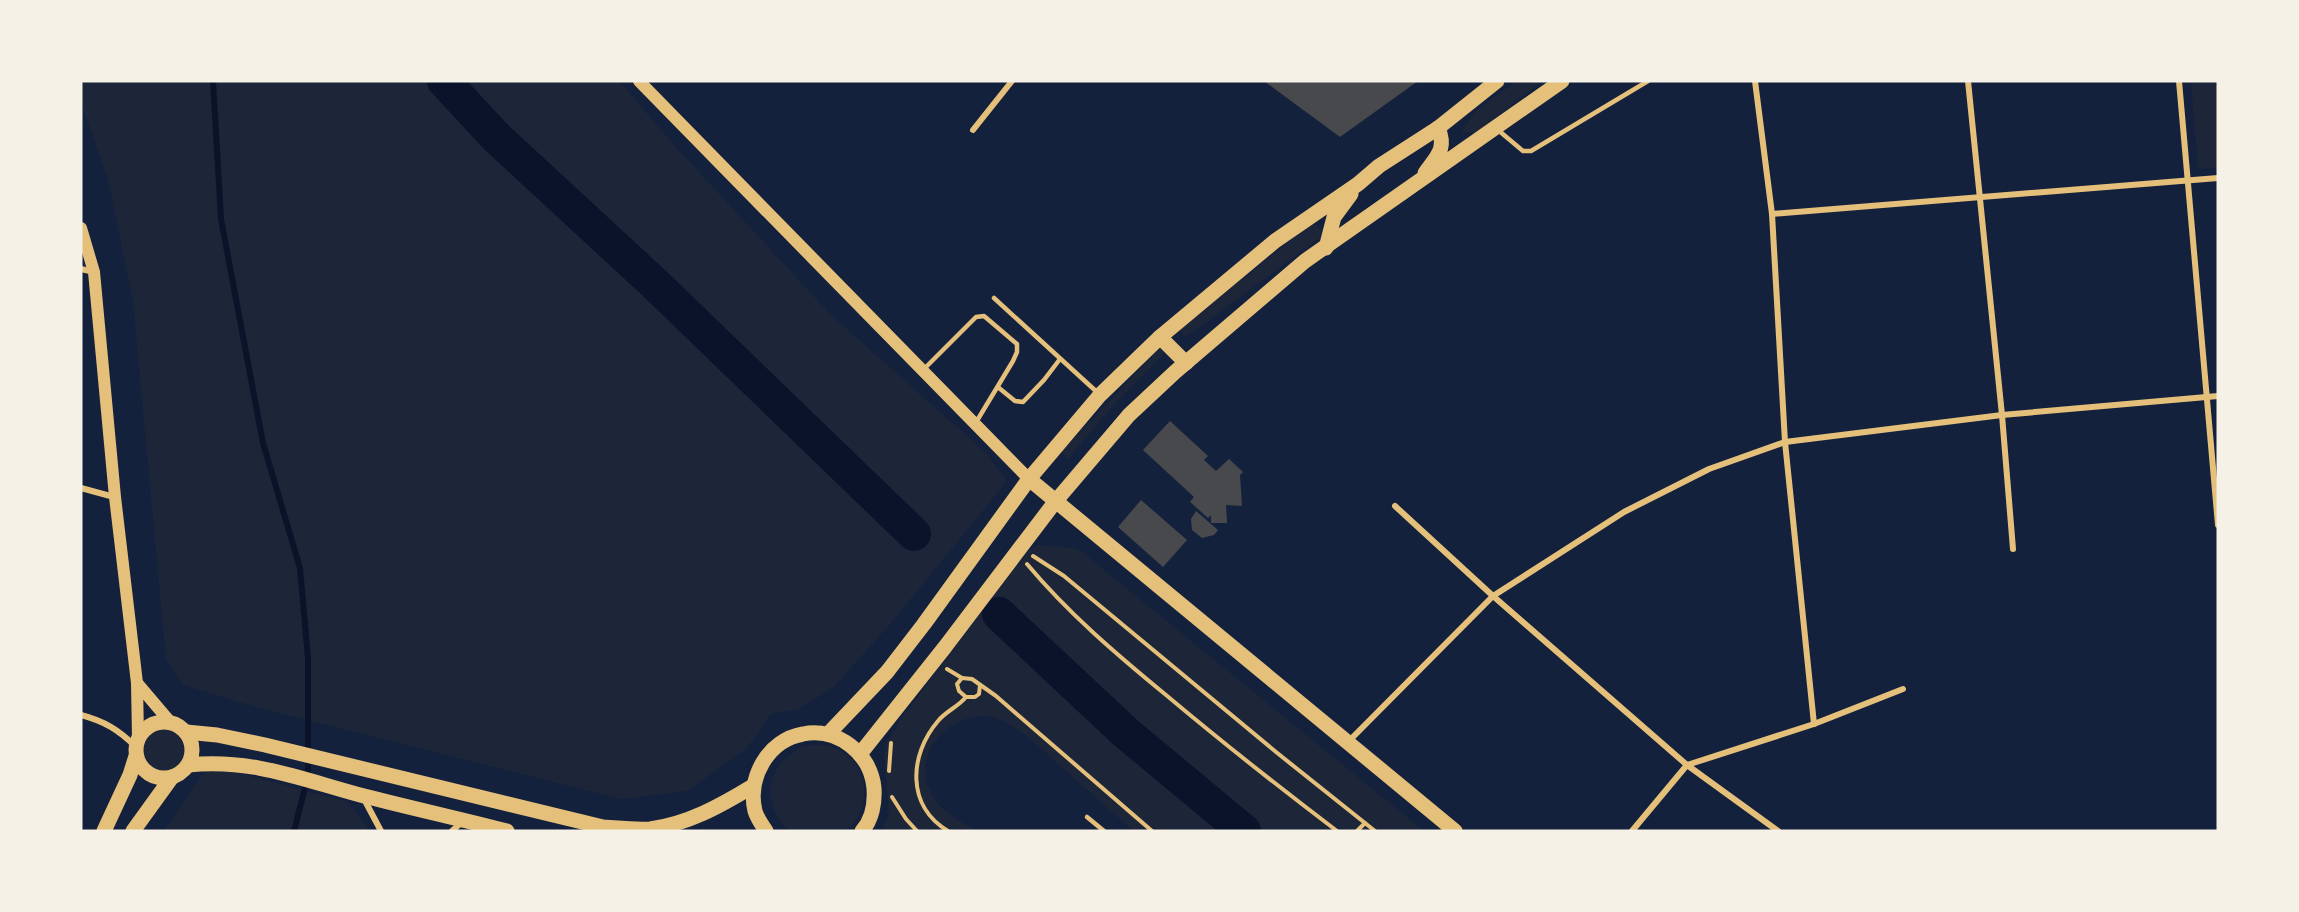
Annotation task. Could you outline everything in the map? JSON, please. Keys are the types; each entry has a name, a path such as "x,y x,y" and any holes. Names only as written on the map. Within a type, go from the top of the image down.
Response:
{"main road":[{"path":"639,81 1029,479 1455,831"},
{"path":"828,734 893,664 1029,479 1100,395 1160,337 1275,241 1358,184 1379,166 1438,128 1497,81"},
{"path":"860,754 940,664 1022,558 1055,502 1110,435 1186,363 1305,261 1562,81"},
{"path":"1418,183 1442,148 1443,141 1438,128"},
{"path":"1326,248 1334,217 1358,184"},
{"path":"81,228 94,272 115,497 137,683 137,747 145,772 154,777 179,775 188,765 192,748 186,732"},
{"path":"1160,337 1186,363"},
{"path":"137,683 171,723 186,732 217,735 265,745 557,818 603,827 648,829 684,822 753,786"},
{"path":"104,831 130,775 144,730 152,725 171,723"},
{"path":"766,831 755,812 753,786 761,762 779,744 802,734 828,734 846,741 860,754 873,776 875,802 862,831"},
{"path":"188,765 234,763 262,768 363,796 507,831"},
{"path":"133,831 172,777"}],"street":[{"path":"973,130 1012,81"},
{"path":"1755,81 1772,214 1785,442 1814,723"},
{"path":"1968,81 2002,415 2013,549"},
{"path":"2179,81 2218,525"},
{"path":"1772,214 2218,178"},
{"path":"81,269 94,272"},
{"path":"1347,742 1493,596 1624,513 1709,470 1785,442 2002,415 2218,396"},
{"path":"81,488 115,497"},
{"path":"1395,506 1493,596 1687,765 1778,831"},
{"path":"1632,831 1687,765 1814,723 1903,689"},
{"path":"81,715 110,725 137,747"},
{"path":"363,796 381,831"},
{"path":"452,831 464,820"}],"lane":[{"path":"1496,128 1523,151 1531,151 1648,81"},
{"path":"994,298 1100,395"},
{"path":"922,370 976,317 984,316 1017,344 1017,352 999,388 975,424"},
{"path":"999,388 1015,401 1023,402 1060,359"},
{"path":"1087,817 1104,831"}],"path":[{"path":"1022,558 1034,555 1064,576 1275,752 1375,831"},
{"path":"1019,571 1022,558"},
{"path":"1022,558 1042,584 1086,627 1252,766 1337,831"},
{"path":"939,676 940,664 962,678 972,679 980,684 1152,831"},
{"path":"962,678 957,684 959,691 966,697 975,697 979,694 980,684"},
{"path":"948,831 931,816 921,800 915,767 918,755 938,721 949,710 960,705 966,697"},
{"path":"890,778 888,754 891,740"},
{"path":"892,793 892,800 917,831"},
{"path":"1357,831 1365,823"}],"shaded area":[{"path":"81,81 620,81 664,134 830,314 985,452 1007,481 896,617 834,687 799,709 771,714 747,748 687,791 621,799 259,708 183,685 166,659 133,301 108,179 81,103"},
{"path":"1516,81 1542,81 1475,133 1461,132 1476,111"},
{"path":"2191,81 2218,81 2218,168 2198,169"},
{"path":"1310,225 1317,225 1321,230 1321,237 1189,335 1185,336 1179,330"},
{"path":"1160,348 1164,351 1161,357 1109,410 1068,459 1061,452"},
{"path":"1038,545 1074,548 1082,552 1424,831 1134,831 1021,731 1001,720 977,716 964,719 941,734 932,745 925,771 931,793 941,807 977,831 882,831 889,813 884,754 888,740 905,713 1027,553"},
{"path":"164,729 172,730 179,735 184,742 184,758 179,765 172,770 164,771 156,770 149,765 144,758 143,750 144,742 149,735 156,730"},
{"path":"827,745 838,749 853,760 859,770 864,792 860,814 846,831 788,831 781,823 772,804 771,784 774,774 788,757 801,747"},
{"path":"209,765 348,802 370,831 164,831"}],"building":[{"path":"1264,81 1418,81 1340,137"},
{"path":"1170,421 1208,456 1204,460 1216,471 1229,459 1243,472 1240,475 1242,506 1226,505 1227,523 1211,523 1211,515 1208,518 1190,502 1194,497 1143,450"},
{"path":"1141,500 1187,540 1163,567 1118,527"},
{"path":"1196,511 1218,530 1214,535 1202,538 1192,530 1191,519"}],"waterway":[{"path":"213,81 221,219 263,443 300,568 308,658 308,776 294,831"},
{"path":"444,81 496,137 654,283 914,534"},
{"path":"999,614 1125,732 1244,831"}]}
